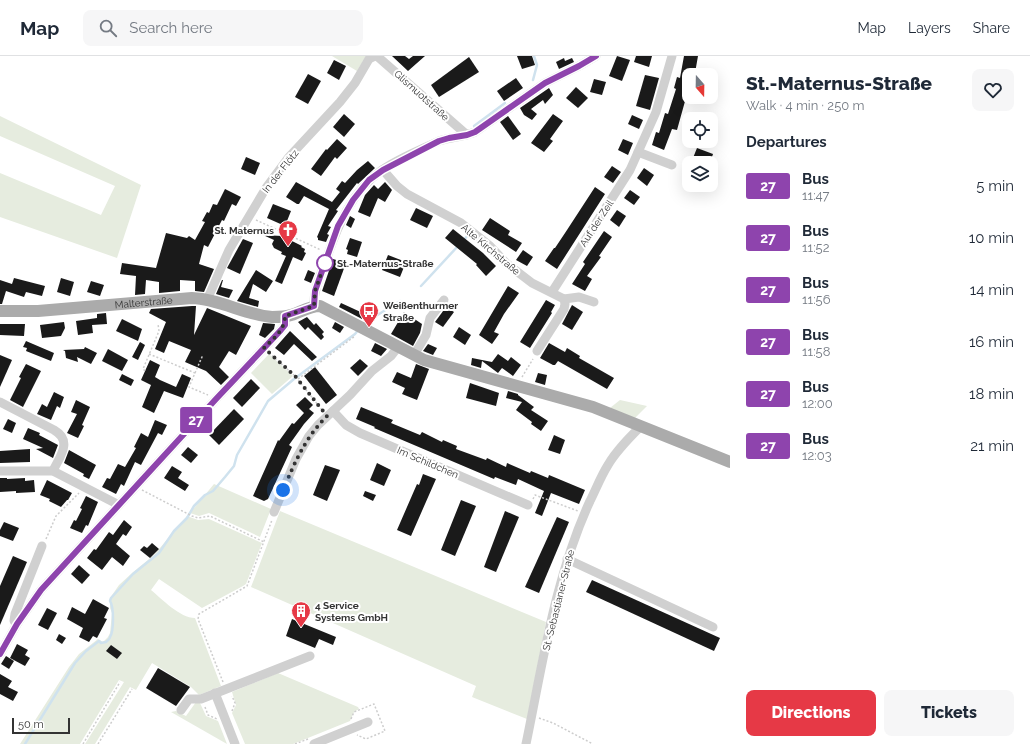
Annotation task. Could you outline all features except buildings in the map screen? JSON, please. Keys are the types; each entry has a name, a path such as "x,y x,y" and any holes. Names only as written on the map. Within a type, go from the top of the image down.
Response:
{"main road":[{"name":"Malterstraße","path":"0,311 38,311 187,298 207,300 260,315 272,317 285,316"},
{"path":"285,316 314,306 320,306 414,356 446,367 593,407 730,462"}],"street":[{"name":"Glismuotstraße","path":"376,56 467,135"},
{"name":"In der Flötz","path":"207,300 229,250 266,188 289,157 340,102 355,83 369,59 376,56"},
{"path":"314,306 315,291 338,226 353,200 369,180 383,170 439,141 475,132 545,83 596,56"},
{"name":"Auf der Zeil","path":"552,292 630,170 658,106 672,56"},
{"path":"638,152 672,165"},
{"name":"Alte Kirchstraße","path":"383,170 397,186 407,194 461,223 490,246 506,263 532,283 564,299"},
{"path":"537,351 564,309 564,299 579,297 594,302"},
{"path":"414,356 426,335 430,318 444,300"},
{"path":"1,649 41,590 283,327 285,316"},
{"path":"274,512 300,451 313,431 372,371 391,356 398,347"},
{"path":"0,402 54,430 61,436 64,440 64,450 53,471"},
{"name":"Im Schildchen","path":"330,414 360,433 528,505"},
{"name":"St.-Sebastianer-Straße","path":"526,744 548,633 567,559 585,513 608,465 616,453 645,427"},
{"path":"0,471 53,471 119,505"},
{"path":"17,624 14,621 15,614 42,546"},
{"path":"567,559 713,627"},
{"path":"181,710 189,699 201,699 310,656"},
{"path":"215,693 235,744"},
{"path":"314,744 368,722"}],"path":[{"path":"249,216 328,253"},
{"path":"145,371 142,369 159,331 158,324"},
{"path":"297,378 360,327"},
{"path":"264,348 295,376 330,414"},
{"path":"516,386 538,352 537,351"},
{"path":"149,354 195,373"},
{"path":"200,357 202,357 189,387 216,399"},
{"path":"136,486 192,516 198,518 210,516 264,542"},
{"path":"42,546 56,516 85,487"},
{"path":"528,505 531,506 535,495 585,513"},
{"path":"226,689 198,619 200,614 247,586 274,512"},
{"path":"83,744 120,682"},
{"path":"98,744 132,689"},
{"path":"532,715 553,723 593,744"}],"shaded area":[{"path":"332,56 366,56 357,71"},
{"path":"0,116 141,185 117,258 0,217 0,173 101,215 115,186 0,136"},
{"path":"269,354 293,376 272,394 251,373"},
{"path":"620,400 647,406 635,418 610,408"},
{"path":"214,484 271,509 260,537 209,513 199,516 190,513"},
{"path":"280,511 546,622 527,719 472,697 476,686 251,587"},
{"path":"187,516 198,520 209,519 262,543 246,584 202,608 159,579 151,590 177,612 195,618 221,686 199,695 191,687 152,663 136,690 130,687 95,744 85,744 124,682 119,680 80,744 20,744 69,667 79,654 98,639 103,642 108,637 110,633 112,613 110,608 110,598 119,585 154,555"},
{"path":"278,673 358,707 359,709 354,712 350,721 293,744 245,744 232,713 236,705 232,692"},
{"path":"196,702 200,703 206,716 218,721 227,744 171,712 176,711 186,716"}],"waterway":[{"path":"533,80 537,65 534,56"},
{"path":"474,126 505,103"},
{"path":"463,241 468,235"},
{"path":"421,286 458,246"},
{"path":"363,324 400,301"},
{"path":"25,744 75,663 86,651 99,641 101,643 106,642 109,639 113,625 113,613 110,601 111,598 133,574 159,553 174,531 187,518 194,506 205,495 213,491 234,466 237,455 268,401 294,379 355,334 359,329"}],"bus line":[{"name":"27","path":"0,654 17,624 41,590 281,330 285,325 285,316 314,306 315,291 338,226 353,200 369,180 383,170 439,141 475,132 538,87 596,56"}],"place":[{"name":"St. Maternus","path":"288,247"},
{"name":"St.-Maternus-Straße","path":"325,263"},
{"name":"Weißenthurmer Straße","path":"369,328"},
{"name":"4 Service Systems GmbH","path":"301,628"}],"route":[{"path":"283,490 305,442 327,416 295,376 264,348 285,325 285,316 314,306 315,291 325,263"}]}
